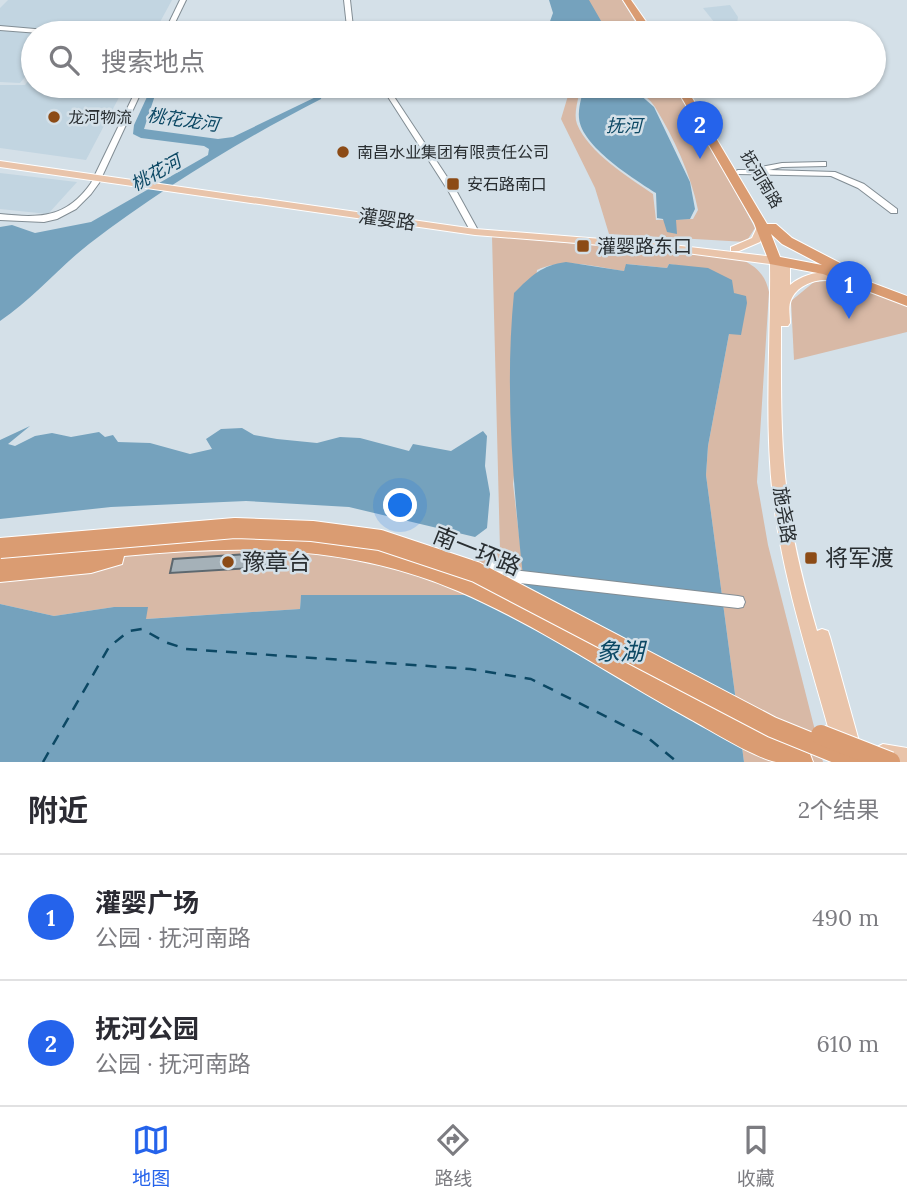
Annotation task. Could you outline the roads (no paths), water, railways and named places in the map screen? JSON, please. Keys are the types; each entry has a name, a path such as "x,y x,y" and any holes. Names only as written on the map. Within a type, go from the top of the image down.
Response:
{"highway":[{"path":"627,0 641,21"},
{"path":"633,0 647,21"},
{"name":"抚河南路","path":"687,98 766,227"},
{"name":"抚河南路","path":"694,98 737,171 779,258"},
{"path":"766,227 795,246 907,301"},
{"path":"779,258 907,295"},
{"name":"南一环路","path":"0,548 235,528 312,531 380,540 476,572 802,762"},
{"name":"南一环路","path":"0,561 174,544 312,543 377,555 463,583 571,640 704,704 851,756"},
{"path":"0,573 91,564 174,544"},
{"path":"704,704 776,762"},
{"path":"704,704 767,714 890,762"}],"main road":[{"name":"灌婴路","path":"0,157 159,186 178,185"},
{"name":"灌婴路","path":"0,164 178,185 474,230 779,258"},
{"path":"766,227 756,240 738,253 767,273 780,300 804,279 826,276 859,279"},
{"name":"施尧路","path":"779,258 782,412 788,496 802,565 851,756"},
{"path":"851,756 907,757"}],"street":[{"path":"173,21 183,0"},
{"path":"347,0 349,21"},
{"path":"0,28 21,30"},
{"path":"0,217 34,220 69,213 98,181 135,98"},
{"path":"392,98 474,230"},
{"path":"737,171 822,164"},
{"path":"737,171 832,174 861,186 894,211"},
{"path":"492,564 511,576 738,602"}],"water":[{"path":"549,0 589,0 601,21 550,21 553,13"},
{"path":"146,98 154,98 144,129 218,139 233,137 314,98 321,98 231,148 144,204 89,244 0,321 0,227 12,225 35,233 91,222 208,155 209,149 204,146 141,138 133,134 134,125"},
{"name":"抚河","path":"582,98 644,98 654,107 690,182 695,209 690,219 676,220 677,234 667,232 663,219 657,218 656,193 610,161 589,140 579,118"},
{"name":"象湖","path":"566,262 624,271 626,264 708,268 732,280 734,293 746,296 741,335 729,334 708,446 706,475 744,762 0,762 0,604 54,616 114,607 148,607 146,619 300,609 301,595 525,595 510,406 514,293 537,272"},
{"path":"30,426 8,444 15,446 35,436 52,433 71,437 99,432 105,437 113,435 118,442 150,443 190,454 212,449 206,439 221,429 242,428 254,435 277,439 317,443 340,437 360,438 409,451 413,444 451,451 483,431 487,436 485,466 490,494 487,528 475,537 349,507 246,501 111,507 0,519 0,440"}],"place":[{"name":"龙河物流","path":"54,117"},
{"name":"南昌水业集团有限责任公司","path":"343,152"},
{"name":"抚河公园","path":"700,159"},
{"name":"安石路南口","path":"453,184"},
{"name":"灌婴路东口","path":"583,246"},
{"name":"灌婴广场","path":"849,319"},
{"name":"将军渡","path":"811,558"},
{"name":"豫章台","path":"228,562"}],"water label":[{"name":"桃花龙河","path":"183,120"},
{"name":"桃花河","path":"156,173"}]}
